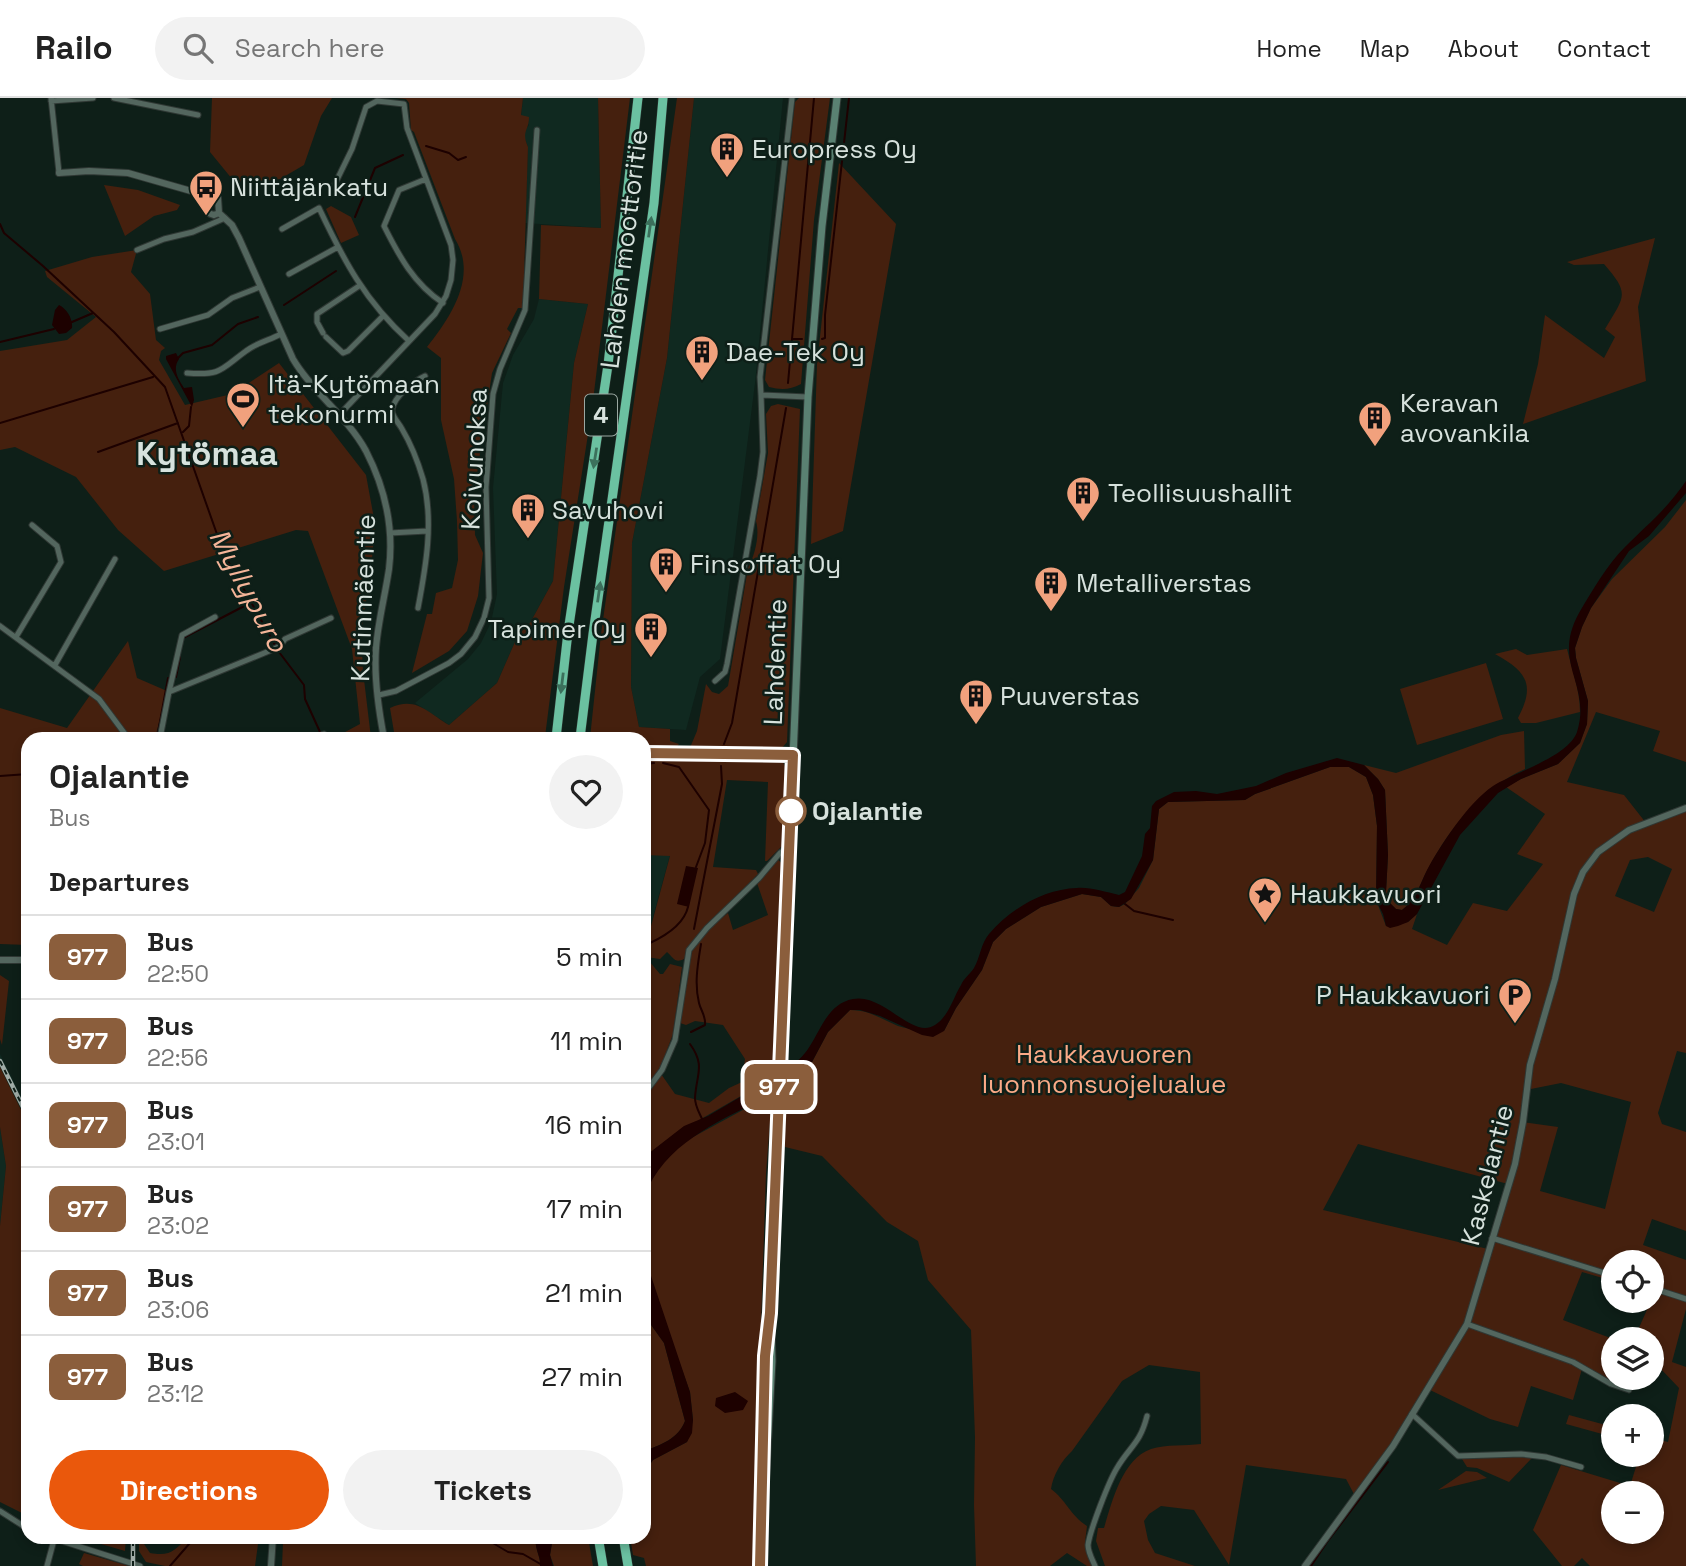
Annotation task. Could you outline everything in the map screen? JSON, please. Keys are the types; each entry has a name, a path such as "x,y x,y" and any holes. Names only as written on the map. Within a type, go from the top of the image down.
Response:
{"highway":[{"name":"Lahden moottoritie","path":"556,732 568,632 608,365 638,98"},
{"name":"Lahden moottoritie","path":"582,732 654,203 663,98"},
{"path":"599,1544 603,1566"},
{"path":"624,1544 628,1566"}],"main road":[{"name":"Lahdentie","path":"761,1566 766,1334 770,1313 808,397 822,226 837,98"}],"street":[{"path":"93,98 51,99 59,173 128,173 205,195"},
{"path":"114,98 198,115"},
{"path":"715,681 725,672 727,664 760,476 763,452 760,377 792,98"},
{"path":"331,192 352,149 366,107 377,101 404,104 407,128 451,245 451,280 443,303 340,414"},
{"name":"Koivunoksa","path":"379,695 396,691 449,663 461,654 475,637 484,618 489,598 486,487 494,394 500,369 525,310 537,130"},
{"path":"426,179 399,190 384,226 403,263 419,282 443,303"},
{"name":"Kutinmäentie","path":"222,215 205,211 205,195 217,196 222,215 239,239 281,334 302,374 340,414 366,451 386,500 390,533 389,567 376,648 383,732"},
{"path":"282,229 319,208 359,286 383,316 409,341"},
{"path":"136,250 164,239 193,233 222,215"},
{"path":"289,274 338,247"},
{"path":"359,286 317,314 317,322 325,335 343,353 383,316"},
{"path":"160,329 208,316 232,298 260,287"},
{"path":"187,373 223,370 247,349 281,334"},
{"path":"418,608 426,563 429,507 414,453 392,409 415,381 425,376"},
{"path":"761,395 808,397"},
{"path":"16,637 61,562 57,546 32,525"},
{"path":"390,533 427,531"},
{"path":"55,665 115,559"},
{"path":"161,732 182,635 215,617"},
{"path":"169,692 277,648 285,639 331,618"},
{"path":"0,626 99,699 124,732"},
{"path":"651,753 793,755"},
{"name":"Kaskelantie","path":"1305,1566 1393,1446 1467,1324 1515,1164 1530,1065 1555,979 1574,894 1583,872 1598,852 1629,830 1686,808"},
{"path":"651,1085 662,1070 675,1040 689,950 707,928 789,847"},
{"path":"2,960 21,960"},
{"path":"1492,1238 1601,1272"},
{"path":"1664,1292 1686,1299"},
{"path":"1467,1324 1573,1363 1601,1378"},
{"path":"1412,1414 1458,1457 1521,1454 1546,1457 1581,1467"},
{"path":"1095,1566 1088,1547 1091,1536 1117,1468 1139,1440 1147,1416"},
{"path":"0,1511 21,1524"},
{"path":"47,1566 53,1544"},
{"path":"67,1544 140,1566"},
{"path":"271,1566 272,1544"}],"shaded area":[{"path":"523,98 598,98 601,228 525,223 528,147 524,131 529,125 521,116"},
{"path":"694,98 783,98 755,383 720,659 700,677 686,730 639,727 631,687 632,543 667,358"},
{"path":"539,299 588,304 574,363 553,581 530,623 518,635 497,683 449,725 415,703 468,659 481,643 491,622 497,594 493,488 503,383 513,355 534,319"},
{"path":"59,305 69,315 72,328 59,334 52,325 55,310"},
{"path":"176,353 179,359 176,366 178,378 184,388 192,387 192,407 166,359 166,356"},
{"path":"1686,481 1686,493 1649,536 1629,551 1591,608 1582,627 1575,648 1588,701 1587,724 1580,743 1558,764 1521,779 1498,793 1460,835 1417,914 1408,922 1390,928 1386,926 1376,900 1377,826 1373,795 1366,777 1349,767 1330,767 1245,800 1168,802 1159,809 1153,860 1131,899 1119,907 1111,906 1101,897 1082,894 1041,907 1006,929 993,942 982,970 944,1031 933,1037 922,1035 880,1016 850,1010 828,1032 812,1062 785,1086 784,1068 804,1054 824,1021 841,1004 853,999 864,999 917,1026 926,1028 935,1025 947,1012 962,983 974,968 986,938 1017,909 1040,896 1065,889 1087,888 1119,895 1125,892 1142,856 1145,834 1150,828 1152,806 1174,792 1217,794 1256,786 1286,773 1337,758 1364,765 1385,790 1388,855 1386,892 1388,901 1396,909 1402,910 1414,897 1448,836 1484,793 1552,756 1572,741 1577,732 1580,700 1570,660 1571,631 1579,613 1612,562"},
{"path":"651,855 670,855 651,924"},
{"path":"686,866 698,868 689,907 677,904"},
{"path":"0,1054 21,1096 21,1110 0,1067"},
{"path":"774,1077 774,1093 716,1123 681,1146 666,1160 651,1183 651,1152 684,1126 708,1116"},
{"path":"0,1127 6,1166 0,1226"},
{"path":"651,1276 690,1392 693,1420 692,1433 687,1442 651,1463 651,1448 673,1437 685,1421 664,1343 651,1325"},
{"path":"735,1392 748,1401 743,1410 725,1413 715,1406 716,1398"},
{"path":"552,1544 550,1555 553,1566 540,1566 536,1545"}],"green space":[{"path":"212,98 332,98 321,116 304,165 280,179 237,185 210,152"},
{"path":"396,98 523,98 521,115 529,117 525,134 528,147 523,308 518,308 507,329 511,333 492,373 474,494 475,535 483,553 478,596 467,631 449,651 412,673 427,614 432,614 436,593 452,588 458,560 454,479 441,420 441,358 427,347 445,323 459,296 464,267 461,253 411,130 409,103 406,99"},
{"path":"598,98 630,98 592,409 564,587 546,732 394,732 390,708 407,704 421,707 449,725 497,683 518,635 530,623 553,581 574,363 588,304 539,299 541,225 601,228"},
{"path":"677,98 694,98 667,358 632,543 631,687 639,727 670,729 670,741 679,744 676,748 651,747 651,732 591,732 601,634"},
{"path":"799,98 830,98 814,220 801,384 781,389 769,387 765,380 795,102"},
{"path":"839,163 896,224 843,531 811,544 817,364"},
{"path":"104,185 138,190 180,205 177,210 154,216 125,236"},
{"path":"331,206 351,217 359,235 341,243 326,209"},
{"path":"1655,238 1638,307 1646,381 1523,424 1538,364 1545,315 1604,358 1615,337 1605,329 1622,296 1613,274 1604,264 1574,265 1567,262"},
{"path":"137,250 131,272 150,294 156,340 165,348 161,351 159,360 185,405 232,394 279,363 366,475 375,524 361,633 370,732 345,732 360,724 352,649 308,531 296,530 164,571 118,530 76,477 15,447 0,450 0,351 67,340 96,317 47,277 45,271 92,257"},
{"path":"778,404 800,409 787,742 781,749 769,750 689,750 697,731 706,684 712,692 719,694 728,686 748,568 757,539 756,521 768,453 766,414 771,406"},
{"name":"Haukkavuoren luonnonsuojelualue","path":"1686,500 1686,762 1653,751 1660,731 1596,712 1567,782 1624,795 1646,823 1686,808 1686,1053 1677,1051 1658,1113 1662,1124 1686,1132 1686,1231 1652,1219 1643,1245 1657,1250 1601,1250 1601,1278 1582,1272 1563,1320 1601,1334 1601,1379 1582,1369 1573,1400 1531,1386 1518,1427 1490,1419 1430,1390 1467,1324 1393,1446 1355,1496 1346,1479 1246,1465 1229,1565 1194,1510 1161,1506 1144,1521 1148,1540 1155,1553 1195,1566 1105,1566 1096,1541 1098,1528 1104,1528 1125,1472 1141,1454 1151,1449 1201,1444 1200,1372 1149,1365 1122,1381 1061,1463 1052,1484 1051,1489 1087,1526 1085,1542 1092,1566 1087,1566 1067,1553 1050,1566 976,1566 971,1330 928,1280 918,1241 887,1222 822,1156 785,1147 785,1086 812,1062 828,1032 850,1010 869,1013 903,1028 944,1031 982,970 993,942 1006,929 1041,907 1082,894 1101,897 1111,906 1119,907 1125,904 1139,888 1153,860 1159,809 1168,802 1245,800 1330,767 1349,767 1366,777 1373,795 1377,826 1376,900 1386,926 1408,922 1417,914 1412,929 1447,945 1473,903 1507,911 1543,864 1517,854 1545,814 1506,787 1558,764 1580,743 1587,724 1588,701 1575,648 1591,608 1612,579 1665,527","holes":["1648,857 1672,869 1654,912 1615,896 1630,860","1561,1083 1631,1102 1605,1209 1540,1191 1558,1127 1523,1122 1526,1090","1358,1144 1508,1184 1488,1249 1323,1210"]},
{"path":"128,641 137,678 167,691 157,732 21,732 21,945 0,944 0,708 67,728"},
{"path":"1516,649 1527,655 1567,649 1580,712 1536,723 1521,723 1518,718 1526,696 1525,680 1514,666 1495,654"},
{"path":"1486,663 1503,719 1417,745 1400,689"},
{"path":"1524,731 1525,769 1495,787 1469,810 1446,838 1411,901 1402,910 1396,909 1388,901 1386,892 1388,855 1385,790 1364,765 1396,773 1501,735"},
{"path":"651,755 770,759 783,762 788,773 784,807 785,837 783,845 767,861 768,782 727,780 713,867 756,870 758,874 691,943 684,959 678,961 667,952 660,959 651,958 651,926 670,856 651,855"},
{"path":"777,859 784,865 774,1077 701,1119 651,1157 651,963 660,974 663,974 670,964 682,967 673,1034 659,1071 675,1094 709,1103 742,1082 745,1059 723,1025 695,1021 686,1025 680,1023 691,951 712,926 728,913 733,930 768,915 757,883"},
{"path":"0,975 9,981 2,1045 0,1039"},
{"path":"0,1067 21,1110 21,1512 0,1502 0,1226 6,1166 0,1127"},
{"path":"767,1097 772,1097 766,1173 753,1566 646,1566 644,1558 633,1555 631,1544 651,1544 651,1463 687,1442 693,1420 690,1392 651,1284 651,1174 682,1143"},
{"path":"1664,1252 1686,1260 1686,1309 1672,1362 1686,1367 1686,1566 1590,1566 1582,1558 1574,1566 1562,1566 1533,1530 1561,1465 1614,1481 1601,1481 1601,1544 1664,1544 1664,1481 1632,1481 1636,1467 1664,1467 1664,1441 1668,1442 1679,1388 1664,1372 1664,1327 1639,1327 1646,1313 1664,1313"},
{"path":"651,1325 664,1343 685,1421 678,1432 663,1444 651,1448"},
{"path":"1569,1415 1601,1424 1601,1434 1566,1424"},
{"path":"1520,1456 1532,1458 1509,1482 1477,1468 1467,1467 1462,1459"},
{"path":"1466,1471 1477,1472 1487,1478 1438,1490"},
{"path":"101,1544 126,1544 125,1551"},
{"path":"139,1544 144,1544 150,1553 163,1554 180,1544 258,1544 255,1566 165,1566 146,1562 139,1551"},
{"path":"283,1544 536,1544 540,1559 540,1566 282,1566"},
{"path":"552,1544 589,1544 593,1566 554,1566 550,1555"},
{"path":"84,1553 129,1566 83,1566 79,1564"}],"waterway":[{"path":"788,383 814,98"},
{"path":"822,339 825,338 825,315 849,98"},
{"path":"426,146 449,153 458,160 466,157"},
{"path":"355,217 375,168 403,155"},
{"name":"Myllypuro","path":"0,224 4,233 114,332 165,387 224,554 279,652 304,685 305,699 320,732"},
{"path":"284,305 336,271"},
{"path":"72,322 93,313"},
{"path":"177,359 183,353 212,345 238,324 258,317"},
{"path":"0,342 54,329"},
{"path":"793,339 802,339"},
{"path":"0,423 153,377"},
{"path":"183,432 189,426 191,407"},
{"path":"724,744 732,723 786,408"},
{"path":"98,452 178,423"},
{"path":"183,638 250,603"},
{"path":"176,677 180,657"},
{"path":"158,732 168,678"},
{"path":"663,763 679,767 709,810 705,843 696,867"},
{"path":"694,929 722,784 721,766"},
{"path":"0,776 21,774"},
{"path":"1125,904 1134,911 1173,920"},
{"path":"651,942 678,924 688,907"},
{"path":"691,1032 705,1025 697,988 701,944"},
{"path":"690,1044 698,1058 695,1098 702,1119"},
{"path":"1311,1566 1388,1462"},
{"path":"170,1566 189,1544"},
{"path":"494,1544 508,1552 523,1554 544,1566"}],"railway":[{"path":"0,1061 21,1103"},
{"path":"133,1544 133,1566"}],"bus line":[{"name":"977","path":"651,753 793,755 770,1313 765,1356 760,1566"}],"place":[{"name":"Europress Oy","path":"727,179"},
{"name":"Niittäjänkatu","path":"206,217"},
{"name":"Dae-Tek Oy","path":"702,382"},
{"name":"Itä-Kytömaan tekonurmi","path":"243,429"},
{"name":"Keravan avovankila","path":"1375,448"},
{"name":"Teollisuushallit","path":"1083,523"},
{"name":"Savuhovi","path":"528,540"},
{"name":"Finsoffat Oy","path":"666,594"},
{"name":"Metalliverstas","path":"1051,613"},
{"name":"Tapimer Oy","path":"651,659"},
{"name":"Puuverstas","path":"976,726"},
{"name":"Ojalantie","path":"791,811"},
{"name":"Haukkavuori","path":"1265,924"},
{"name":"P Haukkavuori","path":"1515,1025"}],"district":[{"name":"Kytömaa","path":"207,453"}]}
